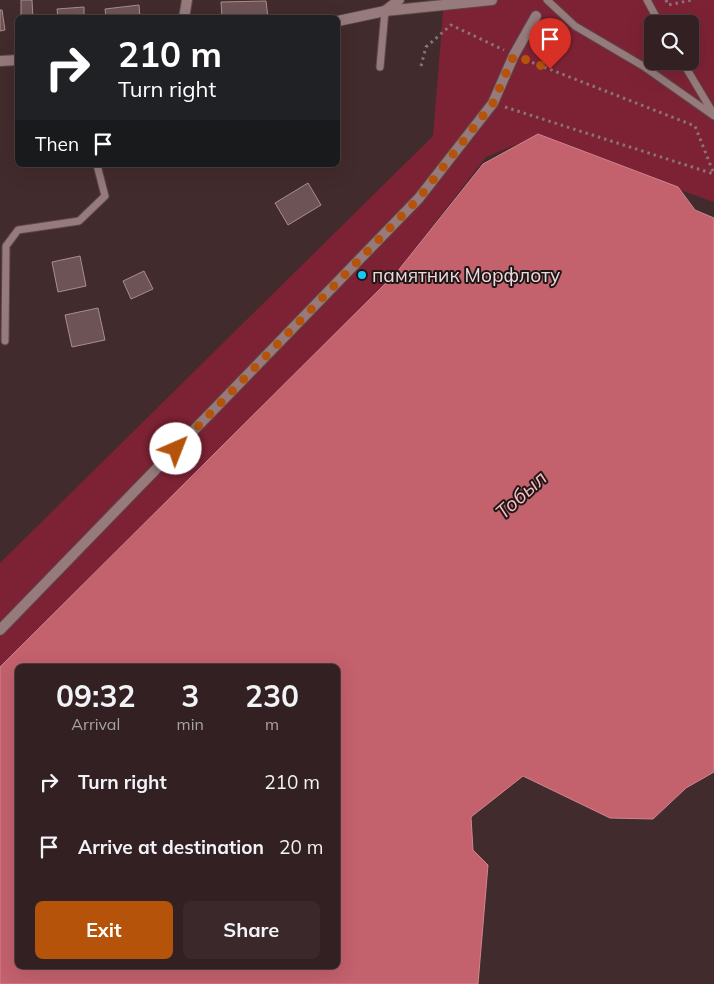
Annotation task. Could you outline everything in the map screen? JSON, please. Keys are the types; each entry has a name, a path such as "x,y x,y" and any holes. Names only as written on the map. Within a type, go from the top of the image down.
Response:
{"street":[{"path":"184,15 187,0"},
{"path":"385,11 399,0"},
{"path":"340,21 385,11 492,0"},
{"path":"0,630 419,198 493,103 514,55 536,16"},
{"path":"0,61 15,60"}],"lane":[{"path":"547,0 575,26 643,66 714,116"},
{"path":"646,0 655,15"},
{"path":"380,67 385,11"},
{"path":"687,70 714,116"},
{"path":"5,341 6,246 18,230 79,221 105,196 98,167"}],"path":[{"path":"666,0 668,5 692,0"},
{"path":"421,66 426,47 451,25 514,55 695,126 714,174"},
{"path":"493,103 714,174"}],"shaded area":[{"path":"444,0 714,0 714,202 532,138 486,157 397,272 0,667 0,563 433,136"}],"water":[{"name":"Тобыл","path":"538,134 678,187 695,210 714,218 714,772 686,788 653,819 610,818 523,776 471,817 473,850 488,865 478,984 0,984 0,667 397,272 483,164"}],"building":[{"path":"21,0 32,0 33,15 21,15"},
{"path":"266,1 268,15 222,15 221,2"},
{"path":"139,5 140,15 106,15 105,9"},
{"path":"84,7 84,15 58,15 57,9"},
{"path":"0,10 2,10 5,30 0,31"},
{"path":"308,183 321,205 288,225 275,203"},
{"path":"80,256 86,286 58,292 52,262"},
{"path":"144,271 153,289 131,299 123,281"},
{"path":"98,308 105,340 72,347 65,315"}],"place":[{"name":"памятник Морфлоту","path":"362,275"}],"route":[{"path":"176,449 419,198 493,103 514,55 550,69"}]}
